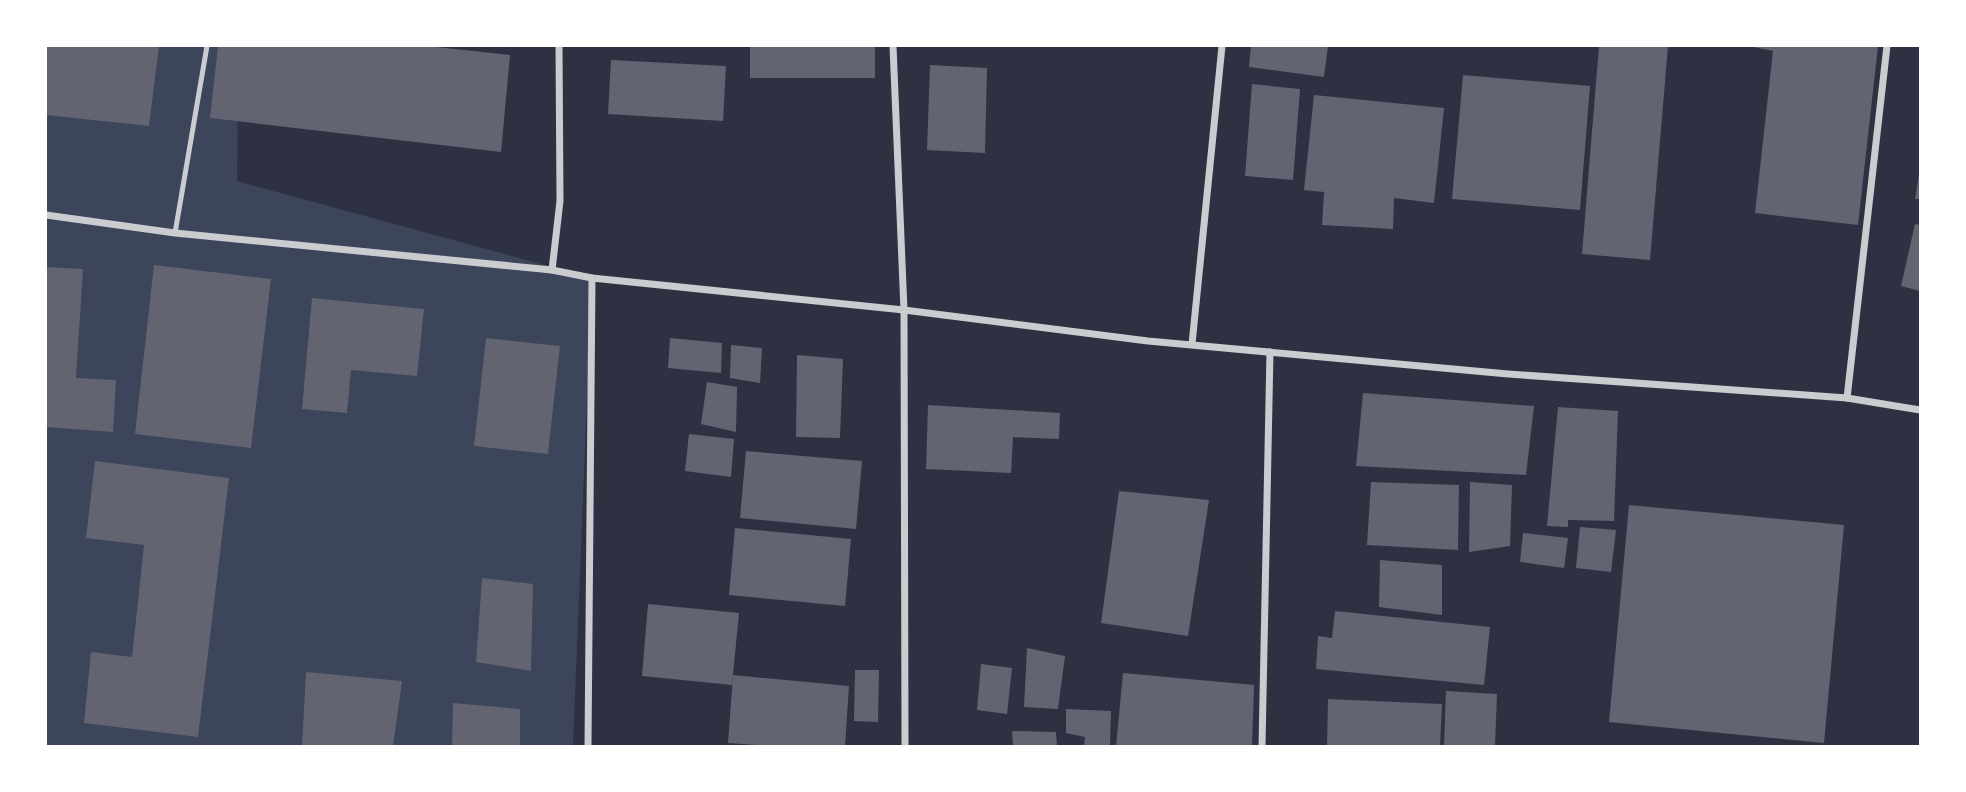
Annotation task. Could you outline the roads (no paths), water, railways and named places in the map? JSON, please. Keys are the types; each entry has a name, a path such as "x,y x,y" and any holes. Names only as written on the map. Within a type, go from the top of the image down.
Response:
{"street":[{"path":"552,270 560,201 559,46"},
{"path":"893,46 904,310 905,747"},
{"path":"1192,344 1222,46"},
{"path":"1847,398 1887,46"},
{"path":"46,215 175,233 552,270 592,278 904,310 1134,339 1508,374 1847,398 1920,410"},
{"path":"588,747 592,278"},
{"path":"1262,747 1270,352"}],"lane":[{"path":"175,233 207,46"}]}
